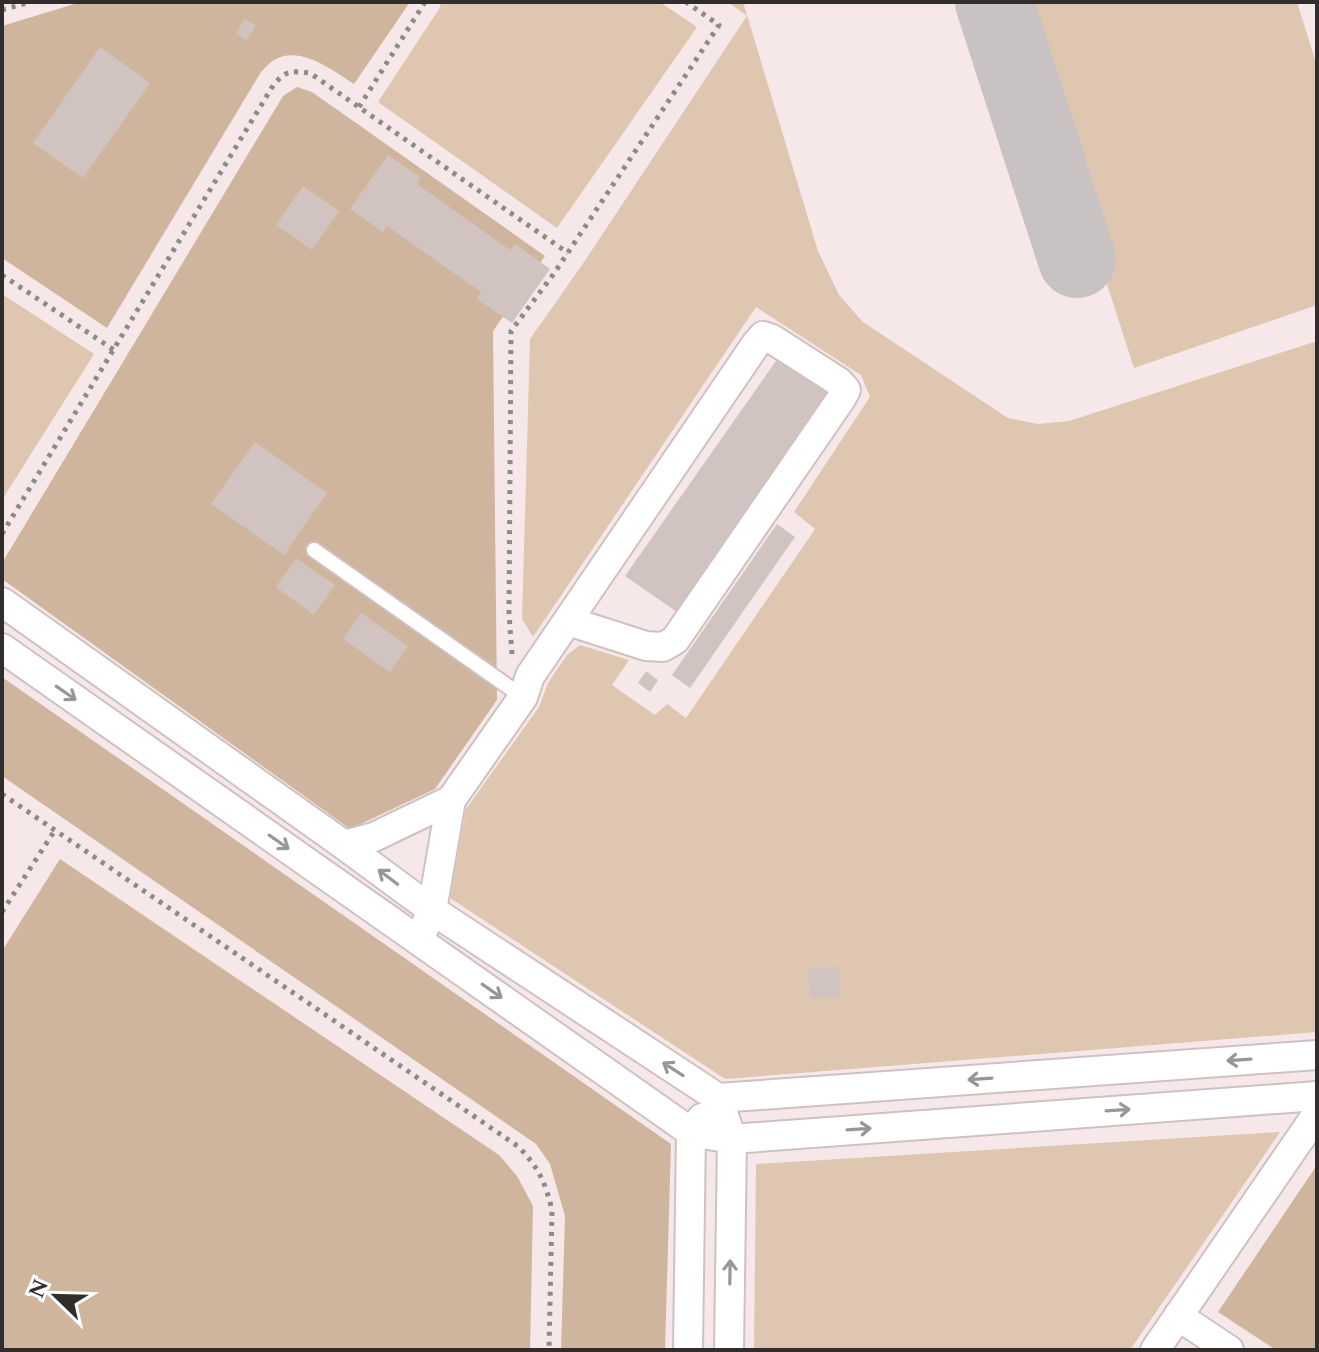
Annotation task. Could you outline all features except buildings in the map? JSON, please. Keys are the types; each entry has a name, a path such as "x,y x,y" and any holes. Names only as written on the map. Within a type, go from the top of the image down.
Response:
{"street":[{"path":"419,940 432,910 451,800 568,621 763,336 839,382 846,390 675,640 663,647 646,646 568,621"},
{"path":"2,602 432,910 718,1098 1317,1055"},
{"path":"2,648 691,1132 732,1139 1317,1096"},
{"path":"344,845 374,837 451,800"},
{"path":"688,1350 691,1132 718,1098"},
{"path":"718,1098 732,1139 729,1350"},
{"path":"1155,1350 1317,1114"},
{"path":"1178,1316 1229,1350"}],"lane":[{"path":"314,550 526,687"}],"path":[{"path":"2,10 30,2"},
{"path":"359,107 425,2"},
{"path":"526,687 511,653 509,614 511,331 568,253 719,25 686,2"},
{"path":"2,534 274,84 285,73 310,73 568,253"},
{"path":"2,275 114,350"},
{"path":"2,794 519,1147 536,1166 547,1188 552,1210 549,1350"},
{"path":"2,912 55,830"}],"shaded area":[{"path":"2,2 1317,2 1317,1350 2,1350"},
{"path":"81,2 410,2 354,84 317,62 296,56 276,59 261,72 107,328 2,258 2,26"},
{"path":"441,2 660,2 697,27 557,228 378,102"},
{"path":"728,2 743,2 818,251 839,295 863,322 1008,418 1038,424 1069,421 1317,341 1317,1032 725,1079 450,898 466,809 539,707 548,683 567,655 580,645 629,660 612,685 655,715 667,704 686,718 815,529 794,512 870,397 861,375 756,307 533,637 522,619 530,339 747,16"},
{"path":"1016,2 1297,2 1317,66 1317,305 1134,368"},
{"path":"297,87 312,92 545,256 493,331 497,700 435,789 350,829 2,579 2,563 283,96"},
{"path":"2,294 94,354 2,500"},
{"path":"2,677 671,1144 665,1350 561,1350 565,1216 550,1164 536,1144 2,776"},
{"path":"60,859 499,1155 517,1176 533,1206 530,1350 2,1350 2,951"},
{"path":"1280,1132 1130,1350 754,1350 756,1164"},
{"path":"1317,1165 1317,1350 1276,1350 1218,1312"}],"taxiway":[{"path":"994,2 1077,259"}]}
